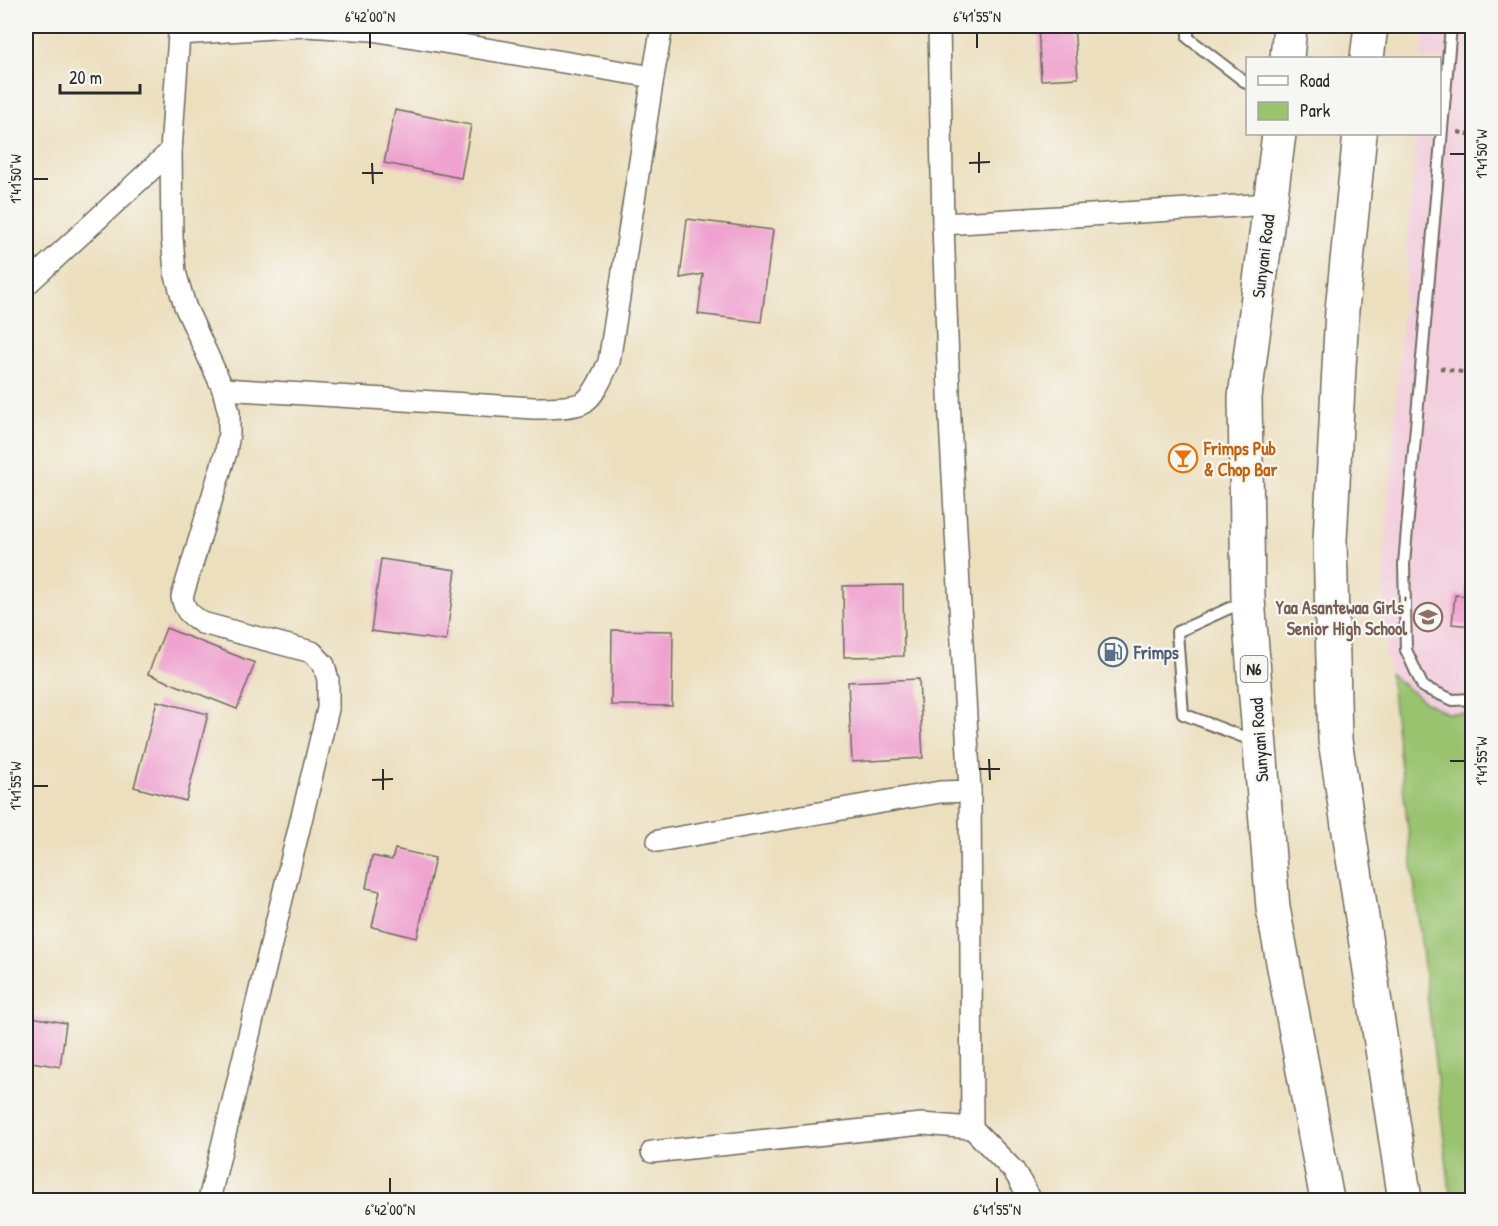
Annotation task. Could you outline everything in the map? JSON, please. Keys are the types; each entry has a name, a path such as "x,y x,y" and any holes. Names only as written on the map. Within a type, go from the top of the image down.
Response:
{"main road":[{"path":"1287,57 1290,26"},
{"path":"1367,57 1371,26"},
{"name":"Sunyani Road","path":"1279,135 1245,397 1248,599 1273,908 1327,1200"},
{"path":"1360,135 1342,310 1331,528 1335,740 1405,1200"}],"street":[{"path":"209,1200 328,709 328,680 324,665 312,652 202,623 184,606 182,597 226,452 229,413 223,389 186,306 175,272 172,237 171,151 178,30 305,26 372,30 652,77"},
{"path":"223,389 533,408 558,408 584,402 598,386 609,362 652,77 662,26"},
{"path":"939,26 950,420 970,791 972,1128"},
{"path":"26,285 171,151"},
{"path":"943,224 1270,204"},
{"path":"658,841 940,792 970,791"},
{"path":"652,1152 922,1124 972,1128 1014,1171 1031,1200"}],"lane":[{"path":"1180,26 1188,38 1246,82"},
{"path":"1188,26 1188,38"},
{"path":"1451,26 1404,564 1406,650 1423,687 1453,700 1473,699"},
{"path":"1248,599 1177,632 1183,714 1260,743"}],"path":[{"path":"1421,365 1473,374"}],"shaded area":[{"name":"Yaa Asantewaa Girls' Senior High School","path":"1424,26 1472,26 1472,1200 1451,1200 1390,674 1386,656 1383,578 1416,135 1441,135 1441,57 1422,57"}],"green space":[{"path":"1390,674 1425,702 1447,713 1472,713 1472,1200 1451,1200"}],"building":[{"path":"1038,26 1074,26 1078,78 1041,80"},
{"path":"395,110 471,125 461,178 384,163"},
{"path":"687,219 773,230 761,322 698,314 703,274 680,278"},
{"path":"1469,542 1472,542 1472,626 1452,624 1455,595 1465,596"},
{"path":"381,559 456,570 446,641 371,631"},
{"path":"903,585 904,656 844,657 843,586"},
{"path":"166,628 255,663 237,709 148,674"},
{"path":"612,630 673,631 672,706 611,705"},
{"path":"919,679 923,758 852,762 848,682"},
{"path":"157,701 208,714 186,801 134,787"},
{"path":"395,849 435,858 417,938 372,927 380,891 366,888 372,856 392,860"},
{"path":"26,1016 66,1023 60,1067 26,1061"}],"place":[{"name":"Frimps Pub & Chop Bar","path":"1183,458"},
{"name":"Yaa Asantewaa Girls' Senior High School","path":"1428,617"},
{"name":"Frimps","path":"1113,652"}]}
